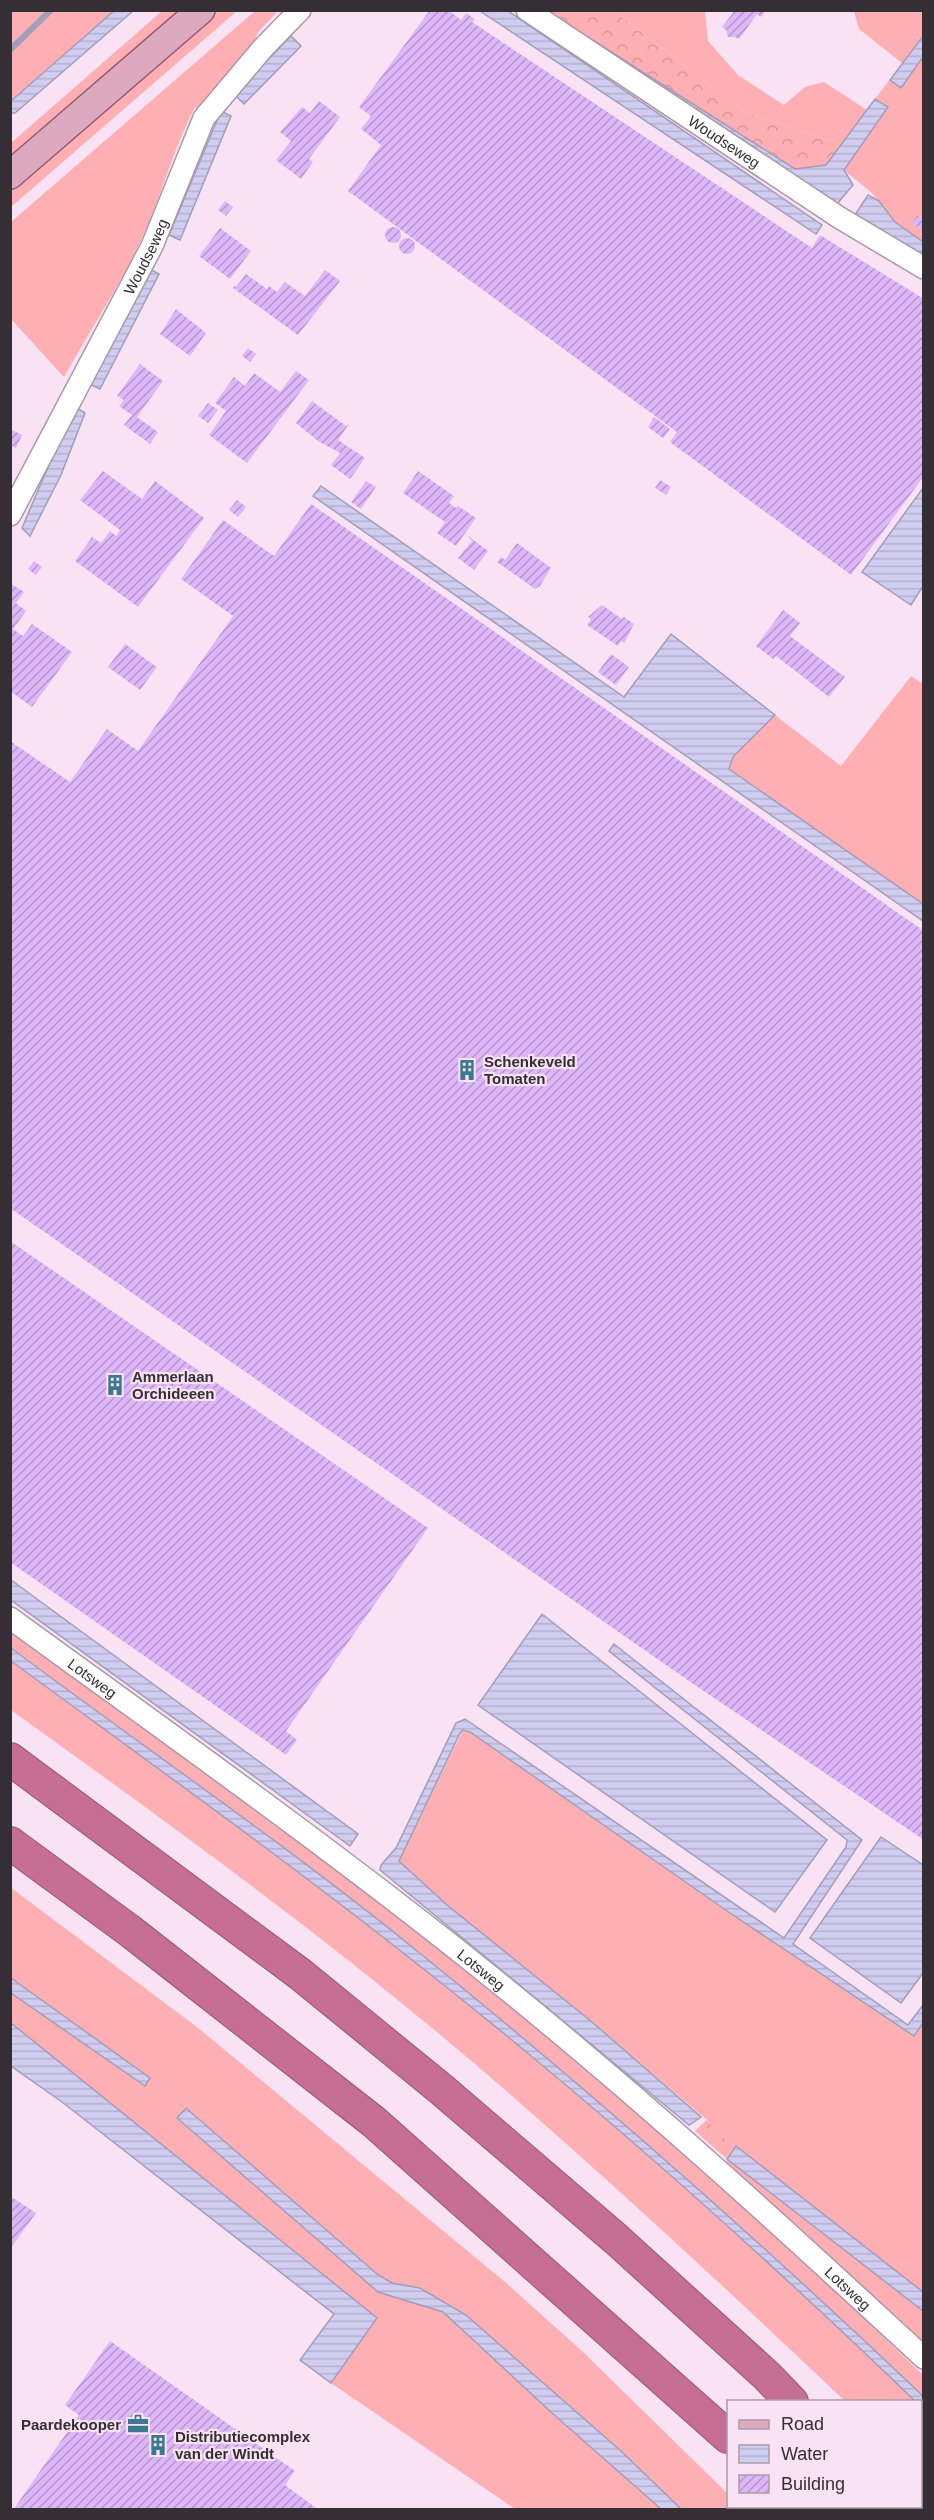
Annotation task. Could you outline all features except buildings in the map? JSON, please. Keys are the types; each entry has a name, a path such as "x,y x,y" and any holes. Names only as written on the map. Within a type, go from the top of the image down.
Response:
{"highway":[{"path":"10,1758 300,1974 441,2089 616,2238 767,2376 790,2400"},
{"path":"10,1843 130,1931 374,2122 727,2435"},
{"path":"767,2376 806,2400"}],"main road":[{"path":"10,175 201,10"}],"street":[{"name":"Woudseweg","path":"10,515 152,246 204,118 263,48 300,10"},
{"name":"Woudseweg","path":"527,10 840,218 924,268"},
{"name":"Lotsweg","path":"10,1618 349,1864 483,1970 696,2151 924,2358"}],"green space":[{"path":"11,10 115,10 115,11 11,101"},
{"path":"162,11 179,11 11,158 11,143"},
{"path":"218,11 237,11 11,207 11,190"},
{"path":"255,11 278,11 258,32 254,43 203,115 195,107 181,136 138,246 64,377 11,319 11,222"},
{"path":"547,11 614,11 746,113 842,144 826,165 795,169"},
{"path":"614,11 705,11 708,41 738,75 784,105 805,87 824,82 867,110 842,144 746,113"},
{"path":"854,11 923,11 923,242 895,222 872,193 844,170 888,107 875,99 902,63 859,29"},
{"path":"911,676 923,684 923,904 728,769 733,757 775,715 841,766"},
{"path":"11,1631 324,1861 448,1955 563,2047 772,2231 923,2375 923,2476 922,2400 844,2400 608,2181 408,2008 240,1877 11,1710"},
{"path":"463,1730 470,1732 730,1913 915,2035 923,2023 923,2292 727,2141 707,2120 592,2022 447,1905 399,1861"},
{"path":"10,1887 197,2027 505,2282 582,2351 727,2493 727,2508 745,2509 681,2509 622,2452 466,2315 420,2288 392,2283 377,2274 186,2108 178,2118 378,2292 443,2312 552,2413 661,2509 515,2509 331,2383 377,2318 11,2023"},
{"path":"707,2120 727,2141 736,2146 727,2159 695,2131"},
{"path":"727,2159 923,2311 923,2348 726,2168"}],"water":[{"path":"115,10 133,11 15,113 11,113 11,101"},
{"path":"480,11 508,11 822,225 816,234"},
{"path":"538,11 547,11 795,169 826,165 875,99 888,107 844,170 853,185 837,204"},
{"path":"291,36 301,46 244,104 234,94"},
{"path":"923,36 923,57 901,88 890,80"},
{"path":"221,111 231,116 180,240 169,235"},
{"path":"868,195 879,201 895,222 923,242 923,260 855,215"},
{"path":"148,268 159,274 100,389 89,384"},
{"path":"74,406 85,413 61,475 30,536 22,528"},
{"path":"321,486 624,697 671,634 775,715 733,757 729,769 923,904 923,921 313,496"},
{"path":"923,488 923,586 911,605 862,572"},
{"path":"11,1580 358,1834 350,1846 11,1600"},
{"path":"542,1614 827,1840 775,1912 478,1705"},
{"path":"614,1644 862,1840 793,1944 908,2025 923,2005 923,2023 914,2036 730,1913 470,1732 463,1730 460,1733 399,1861 447,1905 592,2022 701,2117 689,2125 380,1870 381,1865 396,1848 456,1723 465,1719 784,1938 846,1847 847,1840 609,1651"},
{"path":"11,1648 309,1866 473,1996 734,2221 923,2396 923,2410 922,2400 914,2400 789,2282 595,2109 461,1999 299,1872 11,1661"},
{"path":"881,1837 923,1865 923,1973 901,2003 810,1938"},
{"path":"11,1978 150,2078 145,2086 11,1993"},
{"path":"11,2023 377,2318 331,2383 300,2360 334,2314 62,2102 11,2066"},
{"path":"186,2108 377,2274 392,2283 420,2288 466,2315 622,2452 681,2509 661,2509 552,2413 443,2312 378,2292 177,2118"},
{"path":"736,2146 923,2292 923,2311 727,2159"}],"waterway":[{"path":"10,50 51,10"}],"place":[{"name":"Schenkeveld Tomaten","path":"467,1070"},
{"name":"Ammerlaan Orchideeen","path":"115,1385"},
{"name":"Paardekooper","path":"138,2424"},
{"name":"Distributiecomplex van der Windt","path":"158,2445"}]}
